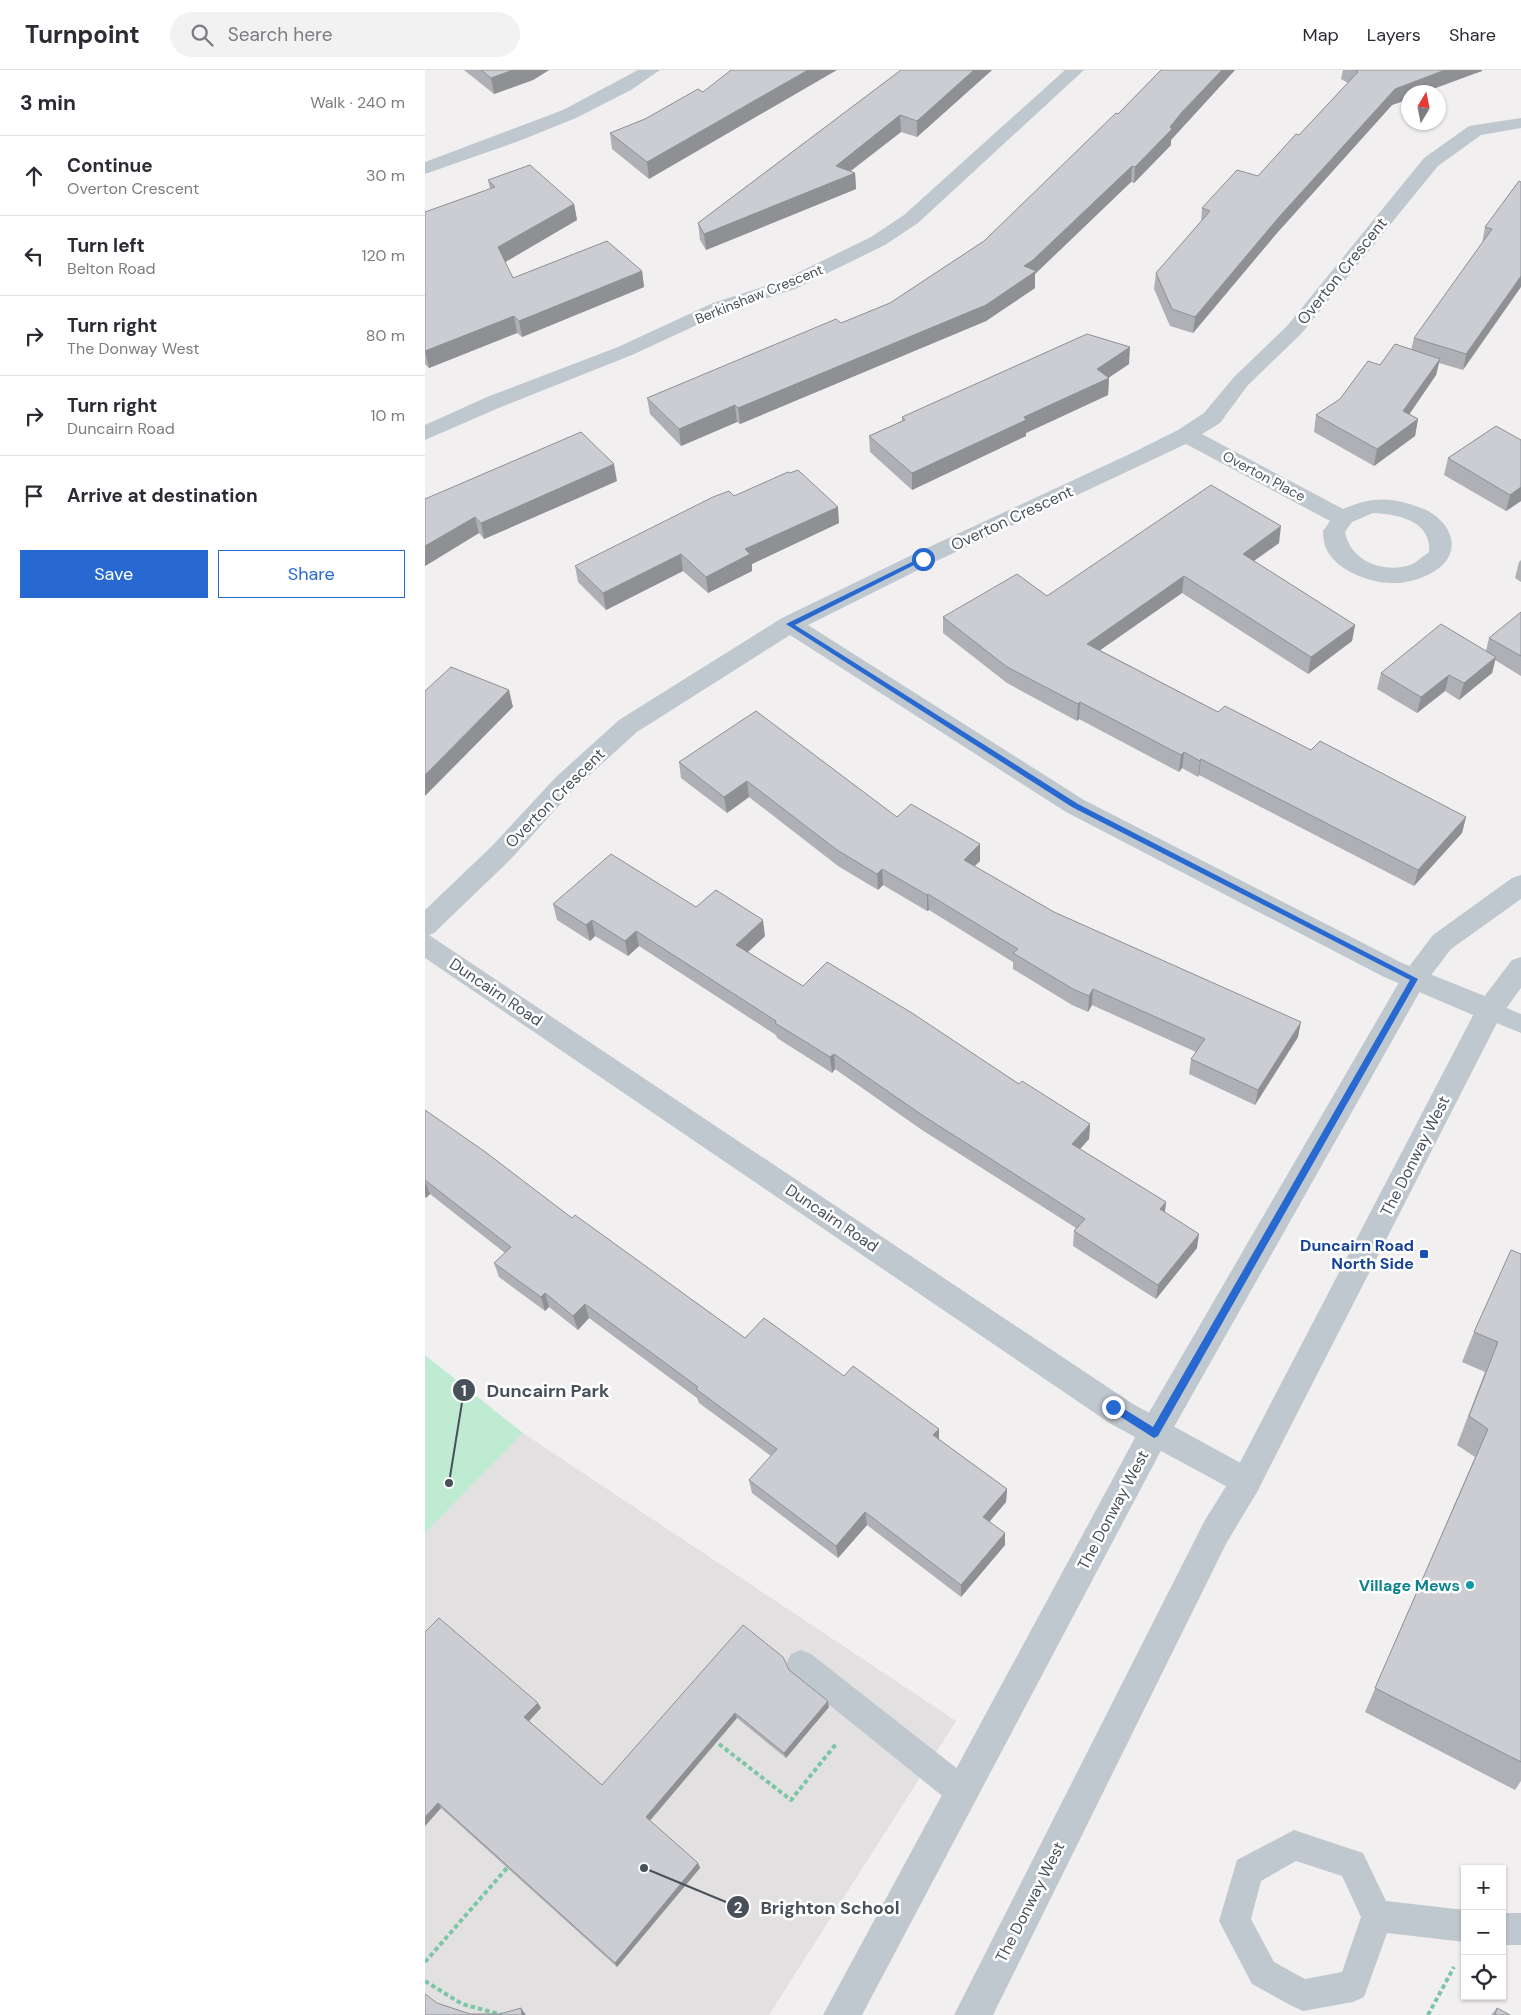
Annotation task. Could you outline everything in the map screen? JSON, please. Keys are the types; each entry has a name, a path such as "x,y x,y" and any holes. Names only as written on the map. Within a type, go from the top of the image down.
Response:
{"street":[{"path":"425,168 546,125 617,92 651,70"},
{"name":"Berkinshaw Crescent","path":"425,433 495,402 648,340 720,307 788,285 878,241 911,219 1075,70"},
{"name":"Overton Crescent","path":"425,926 501,853 565,783 628,726 790,624 1186,435 1212,418 1241,382 1294,330 1431,162 1476,130 1521,123"},
{"name":"Overton Place","path":"1186,435 1342,518"},
{"path":"1371,506 1389,506 1414,512 1428,521 1440,536 1440,555 1431,565 1413,574 1390,576 1370,572 1349,563 1338,552 1333,540 1335,528 1342,518 1354,510 1371,506"},
{"path":"790,624 1075,806 1414,979 1490,1010"},
{"name":"The Donway West","path":"842,2015 1154,1433 1414,979 1442,942 1521,885"},
{"name":"Duncairn Road","path":"425,944 1154,1433 1246,1482"},
{"name":"The Donway West","path":"973,2015 1211,1540 1246,1482 1304,1365 1379,1228 1490,1010 1521,967"}],"lane":[{"path":"1490,1010 1521,1024"},
{"path":"801,1664 961,1792"},
{"path":"1295,1845 1352,1864 1377,1916 1353,1986 1303,1995 1263,1973 1235,1921 1248,1871 1295,1845"},
{"path":"1377,1916 1461,1926"},
{"path":"1506,1929 1521,1930"}],"path":[{"path":"719,1744 791,1800 861,1712"},
{"path":"425,1962 507,1868"},
{"path":"1428,2015 1456,1963"},
{"path":"425,1981 462,2004 503,2015"}],"shaded area":[{"path":"523,1433 956,1721 769,2015 425,2015 425,1533"}],"green space":[{"path":"425,1355 523,1433 425,1533"}],"building":[{"path":"481,70 513,70 491,78"},
{"path":"731,70 808,70 647,162 610,133 645,119 698,89 703,92"},
{"path":"901,70 974,70 917,121 900,115 836,166 855,173 704,234 698,223"},
{"path":"1161,70 1222,70 1182,112 1170,127 1172,129 1135,167 1132,166 1033,260 1024,266 1036,271 986,305 738,408 735,405 679,429 647,398 836,319 841,323 890,303 984,241 1116,113 1118,114"},
{"path":"1355,70 1445,70 1401,85 1395,89 1279,217 1195,317 1172,309 1156,273 1210,211 1202,208 1237,170 1258,176 1296,134 1299,135 1358,72"},
{"path":"530,165 574,204 498,247 513,278 607,241 642,271 519,321 514,316 425,351 425,212 495,187 488,180"},
{"path":"1519,181 1521,182 1521,276 1466,354 1414,338 1492,229 1485,227"},
{"path":"1087,334 1130,347 1097,369 1109,378 1024,417 1026,420 912,473 869,436 905,420 902,417"},
{"path":"1395,344 1440,359 1403,411 1418,419 1377,449 1316,415 1340,399 1368,361 1380,365"},
{"path":"1496,426 1521,440 1521,487 1510,495 1448,458"},
{"path":"581,432 614,464 481,523 475,517 425,546 425,499"},
{"path":"798,470 838,507 745,549 750,554 706,577 681,554 603,593 575,566 713,497 729,491 734,496 788,472"},
{"path":"1211,485 1281,526 1243,554 1355,625 1311,657 1184,576 1087,644 1218,712 1225,706 1311,750 1320,741 1466,817 1418,870 1201,759 1200,761 1184,752 1181,755 1080,702 1078,704 1007,667 943,617 1017,574 1047,596"},
{"path":"1521,612 1521,656 1489,638"},
{"path":"1441,624 1496,657 1464,683 1449,675 1421,697 1381,673"},
{"path":"451,667 509,690 425,775 425,691"},
{"path":"756,711 897,817 911,804 980,844 964,860 1054,912 1301,1022 1258,1090 1191,1059 1205,1039 1093,989 1089,996 1073,989 1013,953 1018,949 928,894 882,869 877,874 837,850 747,781 724,797 679,762"},
{"path":"611,854 696,907 716,890 763,920 736,945 803,986 827,962 912,1013 1019,1084 1022,1081 1090,1124 1072,1144 1166,1202 1160,1209 1199,1234 1158,1285 1074,1231 1085,1219 922,1115 834,1054 830,1057 775,1023 776,1021 636,931 625,941 592,920 586,925 553,904"},
{"path":"425,1110 484,1151 572,1218 575,1215 745,1338 764,1318 844,1376 853,1366 939,1429 933,1435 1007,1489 983,1517 1005,1533 961,1585 865,1512 836,1546 749,1480 777,1449 696,1389 698,1387 585,1304 573,1316 545,1293 541,1297 494,1263 511,1247 425,1180"},
{"name":"Village Mews","path":"1511,1250 1521,1254 1521,1762 1375,1688 1488,1429 1469,1416 1498,1342 1474,1332"},
{"path":"439,1618 538,1703 524,1717 602,1785 743,1625 783,1657 789,1670 828,1701 784,1753 735,1713 646,1817 698,1863 615,1963 438,1803 425,1817 425,1632"},
{"path":"425,1994 437,2003 470,2014 500,2014 521,2008 522,2015 425,2015"},
{"path":"1497,2008 1510,2015 1495,2015"}],"place":[{"name":"Duncairn Road North Side","path":"1424,1254"},
{"name":"Duncairn Park","path":"449,1483"},
{"name":"Village Mews","path":"1470,1585"},
{"name":"Brighton School","path":"644,1868"}],"route":[{"path":"923,559 790,624 1075,806 1393,970 1414,979 1154,1433 1113,1407"}]}
